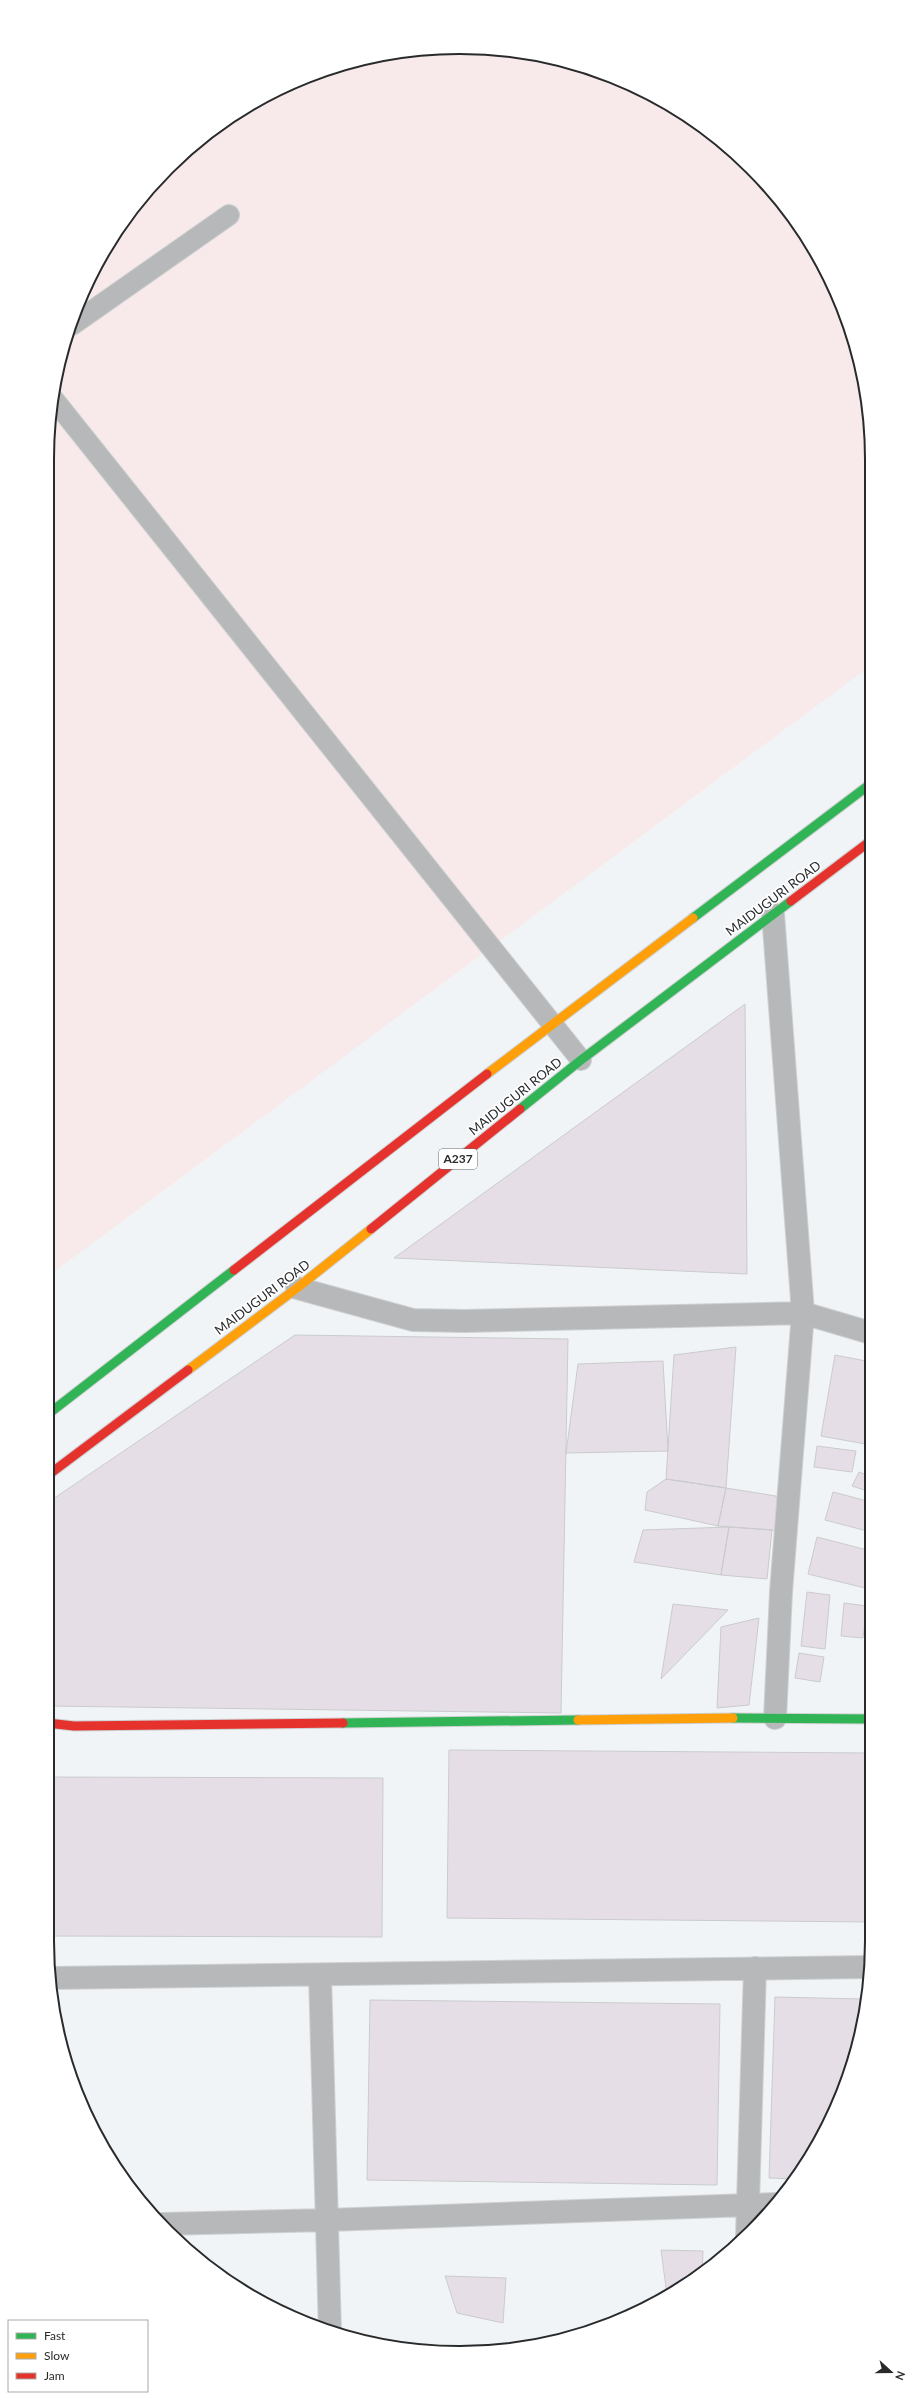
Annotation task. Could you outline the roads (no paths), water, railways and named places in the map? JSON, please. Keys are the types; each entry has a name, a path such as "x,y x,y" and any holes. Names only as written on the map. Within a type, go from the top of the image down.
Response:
{"main road":[{"path":"54,1410 552,1024 865,788"},
{"name":"MAIDUGURI ROAD","path":"54,1471 297,1288 581,1060 865,845"},
{"path":"54,1724 74,1726 775,1718 865,1719"}],"street":[{"path":"773,914 802,1313 781,1592 775,1718"},
{"path":"297,1288 412,1320 465,1321 802,1313 865,1331"},
{"path":"56,1978 864,1967"},
{"path":"747,2226 755,1968"},
{"path":"320,1975 330,2324"},
{"path":"170,2224 328,2220 767,2204"}],"lane":[{"path":"79,320 229,215"},
{"path":"58,404 581,1060"}]}
